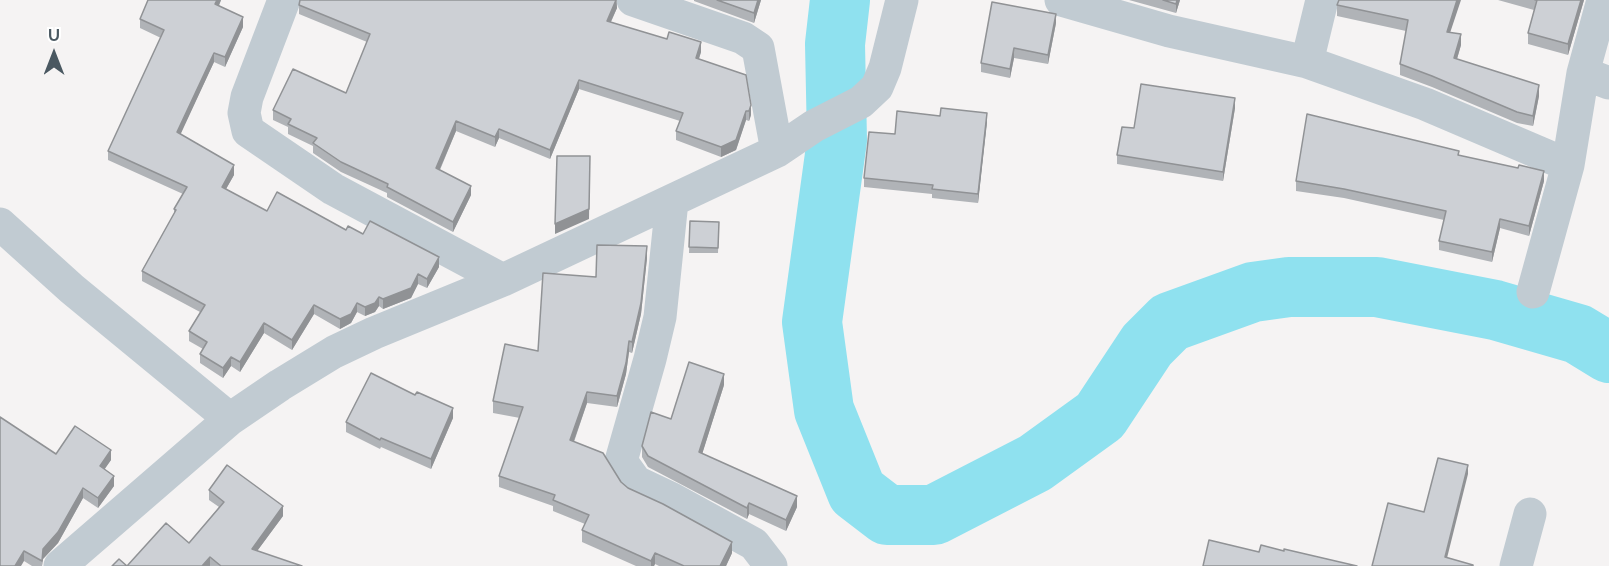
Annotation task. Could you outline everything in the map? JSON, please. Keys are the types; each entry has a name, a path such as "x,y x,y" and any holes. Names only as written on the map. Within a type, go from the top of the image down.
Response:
{"street":[{"path":"284,0 247,97 244,113 248,130 333,189 503,280"},
{"path":"633,0 743,38 758,48 777,151"},
{"path":"60,566 230,419 334,352 374,333 503,280 672,201 777,151 814,126 861,102 877,87 885,68 902,0"},
{"path":"1061,0 1169,31 1307,62 1425,104 1568,165"},
{"path":"1307,62 1322,0"},
{"path":"1533,292 1568,165 1596,78 1603,0"},
{"path":"672,201 660,317 621,461 636,482 754,544 771,566"},
{"path":"0,224 72,289 230,419"},
{"path":"1516,566 1530,514"}],"building":[{"path":"148,0 217,0 215,4 243,17 225,57 214,53 177,132 234,165 222,187 267,211 277,192 346,230 348,226 363,234 370,221 439,257 427,279 418,274 411,288 383,299 379,297 375,303 365,307 357,303 351,314 340,319 314,305 292,340 264,323 240,362 231,357 223,368 200,354 207,342 189,331 205,305 142,271 187,187 108,151 164,30 140,19"},
{"path":"300,0 616,0 607,21 667,39 669,32 701,42 696,58 746,75 751,105 749,111 746,111 736,140 721,147 676,131 683,113 579,80 550,150 499,129 495,137 456,121 436,168 471,186 453,222 387,187 388,184 341,162 313,143 317,138 288,124 291,119 273,110 293,69 346,93 370,34 299,5"},
{"path":"717,0 758,0 754,13"},
{"path":"1163,0 1177,0 1176,4"},
{"path":"1339,0 1457,0 1447,32 1461,34 1454,58 1539,85 1533,116 1517,112 1400,64 1408,20 1337,5"},
{"path":"1537,0 1581,0 1568,44 1528,33"},
{"path":"992,2 1056,14 1048,55 1014,48 1010,69 981,63"},
{"path":"1141,84 1235,98 1223,172 1117,155 1122,127 1134,128"},
{"path":"941,108 987,113 978,194 932,189 933,185 864,178 869,132 895,134 897,111 940,116"},
{"path":"1307,114 1459,151 1458,155 1518,168 1519,165 1544,171 1529,226 1500,219 1492,252 1439,241 1446,211 1296,181"},
{"path":"557,156 590,156 589,209 555,224"},
{"path":"690,221 719,222 718,248 689,247"},
{"path":"597,245 647,246 641,303 632,342 629,341 617,396 587,392 570,440 603,453 621,482 628,488 663,504 732,542 720,566 684,566 655,553 651,561 582,530 589,515 553,500 555,495 499,476 523,407 493,401 505,344 538,351 543,273 596,277"},
{"path":"689,362 724,374 699,452 797,496 786,520 749,503 747,508 648,456 642,446 651,412 671,419"},
{"path":"371,373 415,395 417,392 453,408 431,459 381,438 380,440 346,422"},
{"path":"0,417 56,454 75,426 111,450 100,466 114,476 98,498 83,488 58,532 43,549 42,561 24,551 15,566 0,566"},
{"path":"1438,458 1468,465 1445,557 1473,566 1372,566 1388,503 1424,512"},
{"path":"227,465 283,506 252,549 302,566 221,566 210,557 202,566 127,566 166,523 189,543 224,502 209,490"},
{"path":"1209,540 1259,552 1261,545 1284,551 1284,549 1357,566 1203,566"},
{"path":"119,559 127,566 112,566"}],"waterway":[{"path":"840,0 835,44 837,140 812,322 824,410 857,492 887,515 934,515 1035,463 1100,416 1147,345 1170,322 1253,292 1289,287 1377,287 1495,310 1578,334 1609,353"}]}
